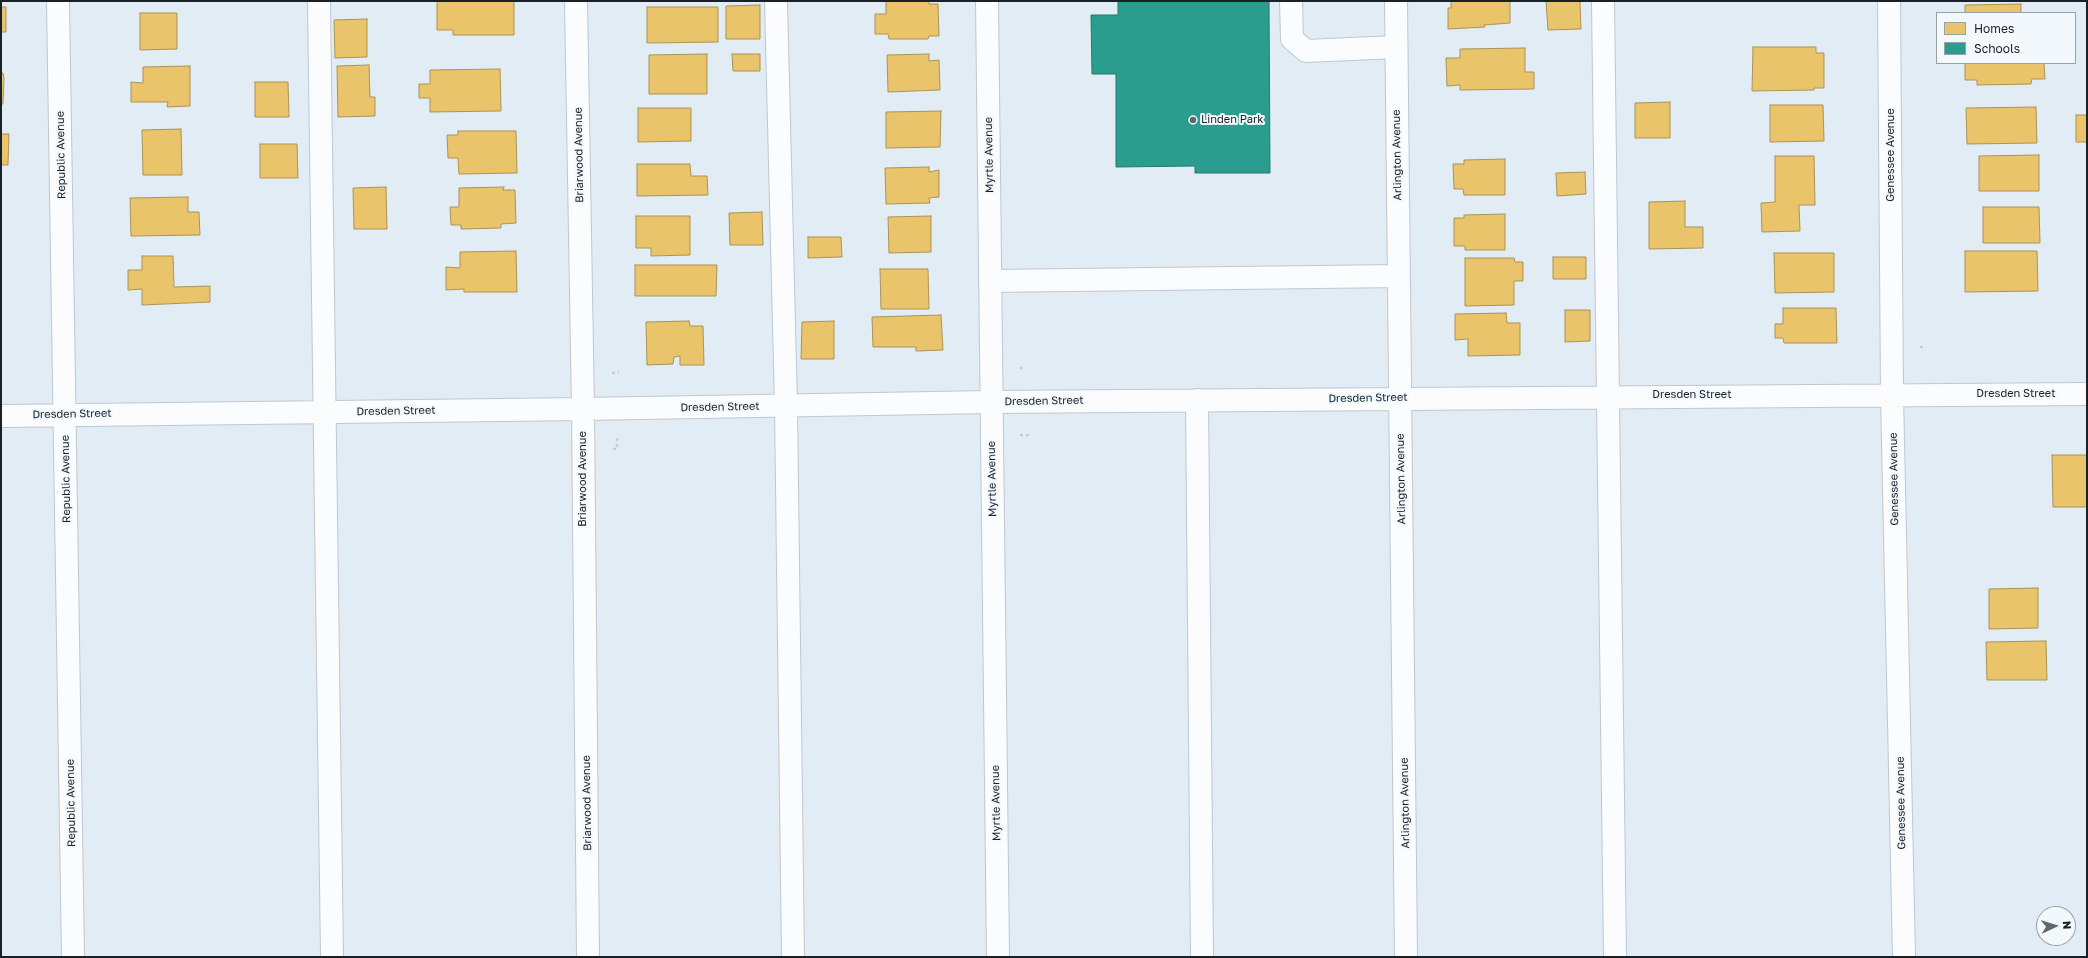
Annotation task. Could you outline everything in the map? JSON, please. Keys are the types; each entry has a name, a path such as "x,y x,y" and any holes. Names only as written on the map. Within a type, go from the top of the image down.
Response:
{"street":[{"name":"Republic Avenue","path":"58,1 73,957"},
{"path":"319,1 332,957"},
{"name":"Briarwood Avenue","path":"576,1 583,409 588,957"},
{"path":"776,1 786,406 793,957"},
{"name":"Myrtle Avenue","path":"988,1 998,957"},
{"path":"1291,1 1292,39 1306,51 1396,47"},
{"name":"Arlington Avenue","path":"1396,1 1406,957"},
{"path":"1603,1 1615,957"},
{"name":"Genessee Avenue","path":"1889,1 1892,394 1904,957"},
{"path":"990,281 1399,276"},
{"name":"Dresden Street","path":"1,416 65,414 583,409 991,402 1608,396 2087,394"},
{"path":"1197,400 1202,957"}],"building: Homes":[{"path":"437,1 514,1 514,35 453,35 453,30 437,30"},
{"path":"886,1 929,1 929,4 938,4 939,36 929,36 928,39 889,39 888,34 875,34 875,14 886,14"},
{"path":"1451,1 1510,1 1510,23 1484,25 1485,27 1448,29 1448,8 1451,8"},
{"path":"1546,1 1580,1 1581,29 1548,30"},
{"path":"2021,4 2021,12 1965,12 1965,5"},
{"path":"760,5 760,39 726,39 726,6"},
{"path":"1,7 6,7 6,32 1,32"},
{"path":"647,7 718,7 718,42 647,43"},
{"path":"140,13 177,13 177,49 140,50"},
{"path":"367,19 367,57 335,58 334,20"},
{"path":"1753,47 1816,47 1816,53 1824,53 1824,88 1814,88 1814,90 1752,91"},
{"path":"1525,48 1525,72 1534,72 1534,89 1460,90 1460,85 1447,86 1446,58 1460,58 1460,49"},
{"path":"707,54 707,94 649,94 649,55"},
{"path":"732,54 760,54 760,71 733,71"},
{"path":"929,54 929,61 939,60 940,90 888,92 887,55"},
{"path":"1965,64 2044,64 2045,79 2032,79 2031,84 1977,85 1977,80 1965,80"},
{"path":"369,65 370,97 375,97 375,116 338,117 337,66"},
{"path":"190,66 190,106 167,107 168,102 131,102 131,82 143,83 143,67"},
{"path":"500,69 501,111 430,112 430,98 419,98 419,84 430,84 430,70"},
{"path":"1,73 3,73 4,78 3,104 1,104"},
{"path":"255,82 288,82 289,117 255,117"},
{"path":"1670,102 1670,138 1635,138 1635,103"},
{"path":"1770,105 1823,105 1824,141 1770,142"},
{"path":"2036,107 2037,143 1967,144 1966,108"},
{"path":"638,108 691,108 691,141 638,142"},
{"path":"941,111 940,147 886,148 886,112"},
{"path":"2076,115 2087,115 2087,142 2076,142"},
{"path":"181,129 182,175 143,175 142,130"},
{"path":"458,131 516,131 517,173 459,174 458,158 448,158 447,135 458,135"},
{"path":"1,134 9,134 8,165 1,165"},
{"path":"260,144 297,144 298,178 260,178"},
{"path":"2039,155 2039,191 1979,191 1979,156"},
{"path":"1775,156 1814,156 1815,205 1799,205 1800,231 1762,232 1761,203 1775,202"},
{"path":"1505,159 1505,195 1464,195 1463,189 1454,189 1453,164 1464,164 1464,160"},
{"path":"637,164 690,164 691,176 707,176 708,195 637,196"},
{"path":"929,167 929,172 939,170 939,197 929,198 930,203 886,204 885,168"},
{"path":"1585,172 1586,194 1557,196 1556,173"},
{"path":"386,187 387,229 354,229 353,188"},
{"path":"504,187 503,190 515,190 516,223 501,224 501,228 461,229 461,225 451,225 450,207 459,207 459,188"},
{"path":"188,197 188,212 199,212 200,235 131,236 130,198"},
{"path":"1685,201 1685,227 1703,227 1703,248 1649,249 1649,202"},
{"path":"1983,207 2039,207 2040,243 1983,243"},
{"path":"762,212 763,245 730,245 729,213"},
{"path":"1505,214 1505,250 1465,250 1465,246 1454,246 1454,218 1464,218 1464,215"},
{"path":"636,216 690,216 690,255 651,256 651,248 636,248"},
{"path":"931,216 931,252 889,253 888,217"},
{"path":"808,237 841,237 842,257 808,258"},
{"path":"516,251 517,292 464,292 464,289 446,290 446,267 460,268 460,252"},
{"path":"1965,251 2037,251 2038,291 1965,292"},
{"path":"1774,253 1834,253 1834,292 1775,293"},
{"path":"142,256 173,256 174,287 210,286 210,302 142,305 142,289 128,290 128,270 142,270"},
{"path":"1553,257 1586,257 1586,279 1553,279"},
{"path":"1465,258 1514,258 1515,262 1523,262 1523,281 1514,281 1514,305 1465,306"},
{"path":"635,265 717,265 716,296 635,296"},
{"path":"880,269 928,269 929,309 881,309"},
{"path":"1783,308 1836,308 1837,343 1784,343 1783,338 1775,338 1775,324 1783,324"},
{"path":"1565,310 1590,310 1590,341 1565,342"},
{"path":"1506,313 1507,323 1520,323 1520,355 1468,356 1468,339 1455,340 1455,314"},
{"path":"941,315 943,350 916,351 916,347 873,347 872,317"},
{"path":"689,321 690,326 703,326 704,365 680,365 680,356 674,357 673,364 647,365 646,322"},
{"path":"834,321 834,359 801,359 802,322"},
{"path":"2052,455 2087,455 2087,507 2053,507"},
{"path":"2038,588 2038,628 1989,629 1989,589"},
{"path":"2046,641 2047,680 1987,680 1986,642"}],"building: Schools":[{"name":"Linden Park","path":"1118,1 1269,1 1270,173 1195,173 1195,166 1116,167 1116,74 1092,74 1091,15 1118,15"}],"place":[{"name":"Linden Park","path":"1193,120"}]}
